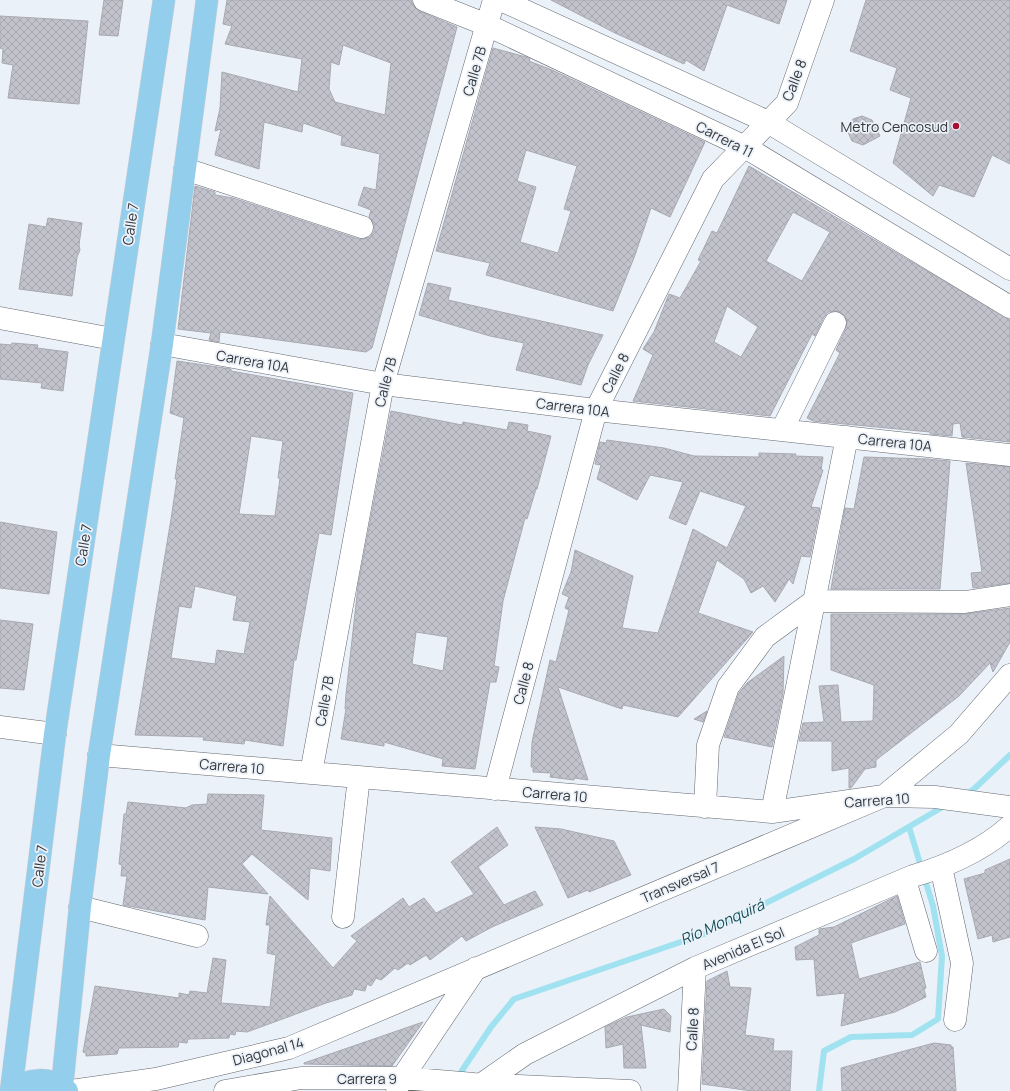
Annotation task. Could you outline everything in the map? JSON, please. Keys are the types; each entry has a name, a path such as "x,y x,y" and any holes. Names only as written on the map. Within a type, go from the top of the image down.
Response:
{"main road":[{"name":"Calle 7","path":"11,1091 55,734 164,0"},
{"path":"11,1091 22,1084 35,1080 49,1081 66,1090 80,906 99,755 162,344 207,0"}],"street":[{"name":"Carrera 11","path":"424,0 487,24 744,147 1010,306"},
{"name":"Calle 7B","path":"311,773 383,384 494,0"},
{"path":"501,0 768,122 1010,269"},
{"name":"Calle 8","path":"495,789 596,410 713,179 787,103 823,0"},
{"path":"185,169 362,227"},
{"path":"0,318 113,338"},
{"path":"782,430 835,323"},
{"name":"Carrera 10A","path":"162,344 383,384 596,410 1010,455"},
{"path":"772,812 846,437"},
{"path":"705,807 708,745 728,687 765,637 814,601 965,602 1010,595"},
{"path":"884,796 959,734 1010,675"},
{"path":"0,727 55,734"},
{"name":"Carrera 10","path":"99,755 772,812 884,796 935,796 1009,814"},
{"path":"343,917 358,777"},
{"name":"Transversal 7","path":"476,968 884,796"},
{"name":"Avenida El Sol","path":"478,1086 526,1054 695,968 909,878 938,868 974,850 1009,814"},
{"path":"938,868 962,963 955,1020"},
{"path":"909,878 926,951"},
{"path":"80,906 197,936"},
{"path":"406,1083 476,968"},
{"name":"Diagonal 14","path":"66,1090 156,1079 289,1048 476,968"},
{"name":"Calle 8","path":"689,1091 695,968"},
{"name":"Carrera 9","path":"225,1091 301,1078 630,1091"}],"building":[{"path":"104,0 123,0 118,36 99,35"},
{"path":"227,0 411,0 414,7 419,11 457,27 372,348 366,352 220,332 219,342 209,340 211,333 178,329 195,186 215,192 215,195 233,198 358,239 370,237 374,231 374,224 369,217 371,210 358,205 364,187 376,190 380,154 341,145 342,136 303,123 302,132 264,122 259,169 215,155 221,129 215,131 220,108 222,72 298,92 302,59 225,44 232,26 223,24","holes":["343,45 391,63 385,115 335,102 329,89 331,62 339,65"]},
{"path":"551,0 787,0 779,24 727,5 704,71 686,60 684,64 615,33"},
{"name":"Metro Cencosud","path":"866,0 1010,0 1010,164 992,155 974,197 939,185 933,196 893,163 911,98 890,90 897,68 850,51"},
{"path":"0,16 88,21 79,104 8,98 13,65 2,63 3,49 0,48"},
{"path":"493,48 526,57 530,59 529,61 552,70 705,142 670,217 651,208 635,255 613,311 486,275 490,263 436,251","holes":["526,150 577,166 564,209 571,211 558,253 520,242 536,187 517,181"]},
{"path":"862,116 872,120 880,136 863,145 852,141 847,130 853,119"},
{"path":"749,166 1010,320 1010,442 962,437 960,423 953,424 952,436 930,434 930,432 813,421 807,418 840,353 836,350 846,328 847,322 845,316 840,312 835,311 828,312 815,336 812,334 770,416 633,401 653,355 643,349 654,332 669,294 680,298 701,261 698,260 712,231 717,233","holes":["793,212 830,232 802,281 766,261","727,306 758,327 741,357 714,342"]},
{"path":"48,218 82,223 79,245 80,250 77,257 72,296 19,289 29,224 46,227"},
{"path":"428,283 451,288 448,300 603,335 588,365 581,385 516,370 524,343 490,336 419,315"},
{"path":"12,343 38,345 37,348 68,352 63,391 41,388 42,383 0,379 0,344 11,345"},
{"path":"177,361 231,369 231,371 353,393 331,535 319,533 296,660 294,660 283,746 245,740 244,744 203,740 204,737 135,735 171,519 184,418 170,413","holes":["251,436 283,441 275,516 239,514","195,586 237,596 233,620 250,622 244,654 217,650 215,664 171,658 179,606 191,608"]},
{"path":"391,411 462,425 463,422 507,430 509,422 528,425 527,431 551,436 537,489 527,519 525,518 503,601 494,666 499,667 496,682 490,682 475,769 442,766 443,759 384,742 384,746 341,739 346,709 346,694 358,586","holes":["416,632 448,637 443,671 412,664"]},
{"path":"607,440 664,448 694,456 759,457 759,453 796,454 795,456 823,457 821,470 823,470 811,507 820,508 810,557 801,556 793,584 789,579 775,602 763,586 751,593 744,579 717,560 698,613 753,632 678,717 623,705 622,709 558,687 588,780 550,777 551,773 533,772 533,767 531,767 532,742 550,660 556,662 569,610 565,608 569,597 562,594 571,572 575,550 633,576 622,628 658,633 693,529 727,548 746,506 700,491 686,525 669,518 683,482 650,475 637,500 597,479 601,465 595,464 600,442 606,443"},
{"path":"864,457 950,461 940,589 831,589 845,508 854,509"},
{"path":"966,463 1010,467 1010,583 973,588 971,573 982,572"},
{"path":"0,522 57,532 49,594 0,588"},
{"path":"1010,608 1010,642 993,672 990,663 959,696 876,760 876,767 865,769 851,788 849,788 849,768 832,771 832,741 799,741 803,723 824,722 819,686 838,685 841,722 873,721 874,685 831,670 831,614 965,614"},
{"path":"0,620 33,624 24,690 0,688"},
{"path":"784,656 783,693 772,747 724,737 739,693 747,683"},
{"path":"707,711 703,722 694,719"},
{"path":"208,794 264,795 261,830 332,838 330,871 310,868 308,900 252,854 242,864 268,894 208,887 205,920 123,905 127,876 121,876 122,865 119,864 124,814 126,814 128,802 186,808 192,805 207,804"},
{"path":"497,827 508,845 478,867 504,905 535,891 543,905 492,927 466,941 462,936 430,960 426,955 410,965 408,963 398,970 395,968 381,980 376,978 371,986 367,984 365,991 354,989 352,995 247,1032 236,1031 235,1035 230,1034 229,1038 188,1039 187,1043 179,1042 178,1047 119,1048 117,1054 86,1056 86,1053 83,1052 95,986 179,998 179,993 189,995 190,991 207,993 213,958 226,960 221,1003 270,1007 276,955 267,953 270,925 266,925 270,896 333,968 357,941 351,936 403,898 409,907 424,898 436,913 474,894 451,862"},
{"path":"535,827 561,829 614,841 631,875 589,892 588,890 568,898"},
{"path":"1010,859 1010,937 993,942 992,935 978,939 964,879 985,873 985,870"},
{"path":"897,896 905,924 851,943 859,979 920,962 926,988 924,989 926,997 895,1012 841,1026 845,993 817,996 814,959 796,960 795,947 819,935 819,929 834,927"},
{"path":"727,971 730,987 751,988 745,1035 774,1039 773,1051 792,1051 790,1091 752,1091 702,1084 707,981"},
{"path":"664,1009 671,1016 670,1032 641,1025 646,1068 624,1068 623,1044 606,1048 605,1027 627,1017"},
{"path":"423,1022 392,1066 304,1064 304,1063"},
{"path":"934,1043 951,1045 951,1047 953,1047 956,1091 842,1091 841,1068"}],"waterway":[{"name":"Río Monquirá","path":"965,795 974,789 1010,755"},
{"name":"Río Monquirá","path":"457,1078 491,1027 514,999 704,934 854,859 946,805"},
{"path":"819,1091 824,1051 851,1037 912,1035 938,1019 942,956 933,906 909,827"}],"place":[{"name":"Metro Cencosud","path":"956,126"}]}
